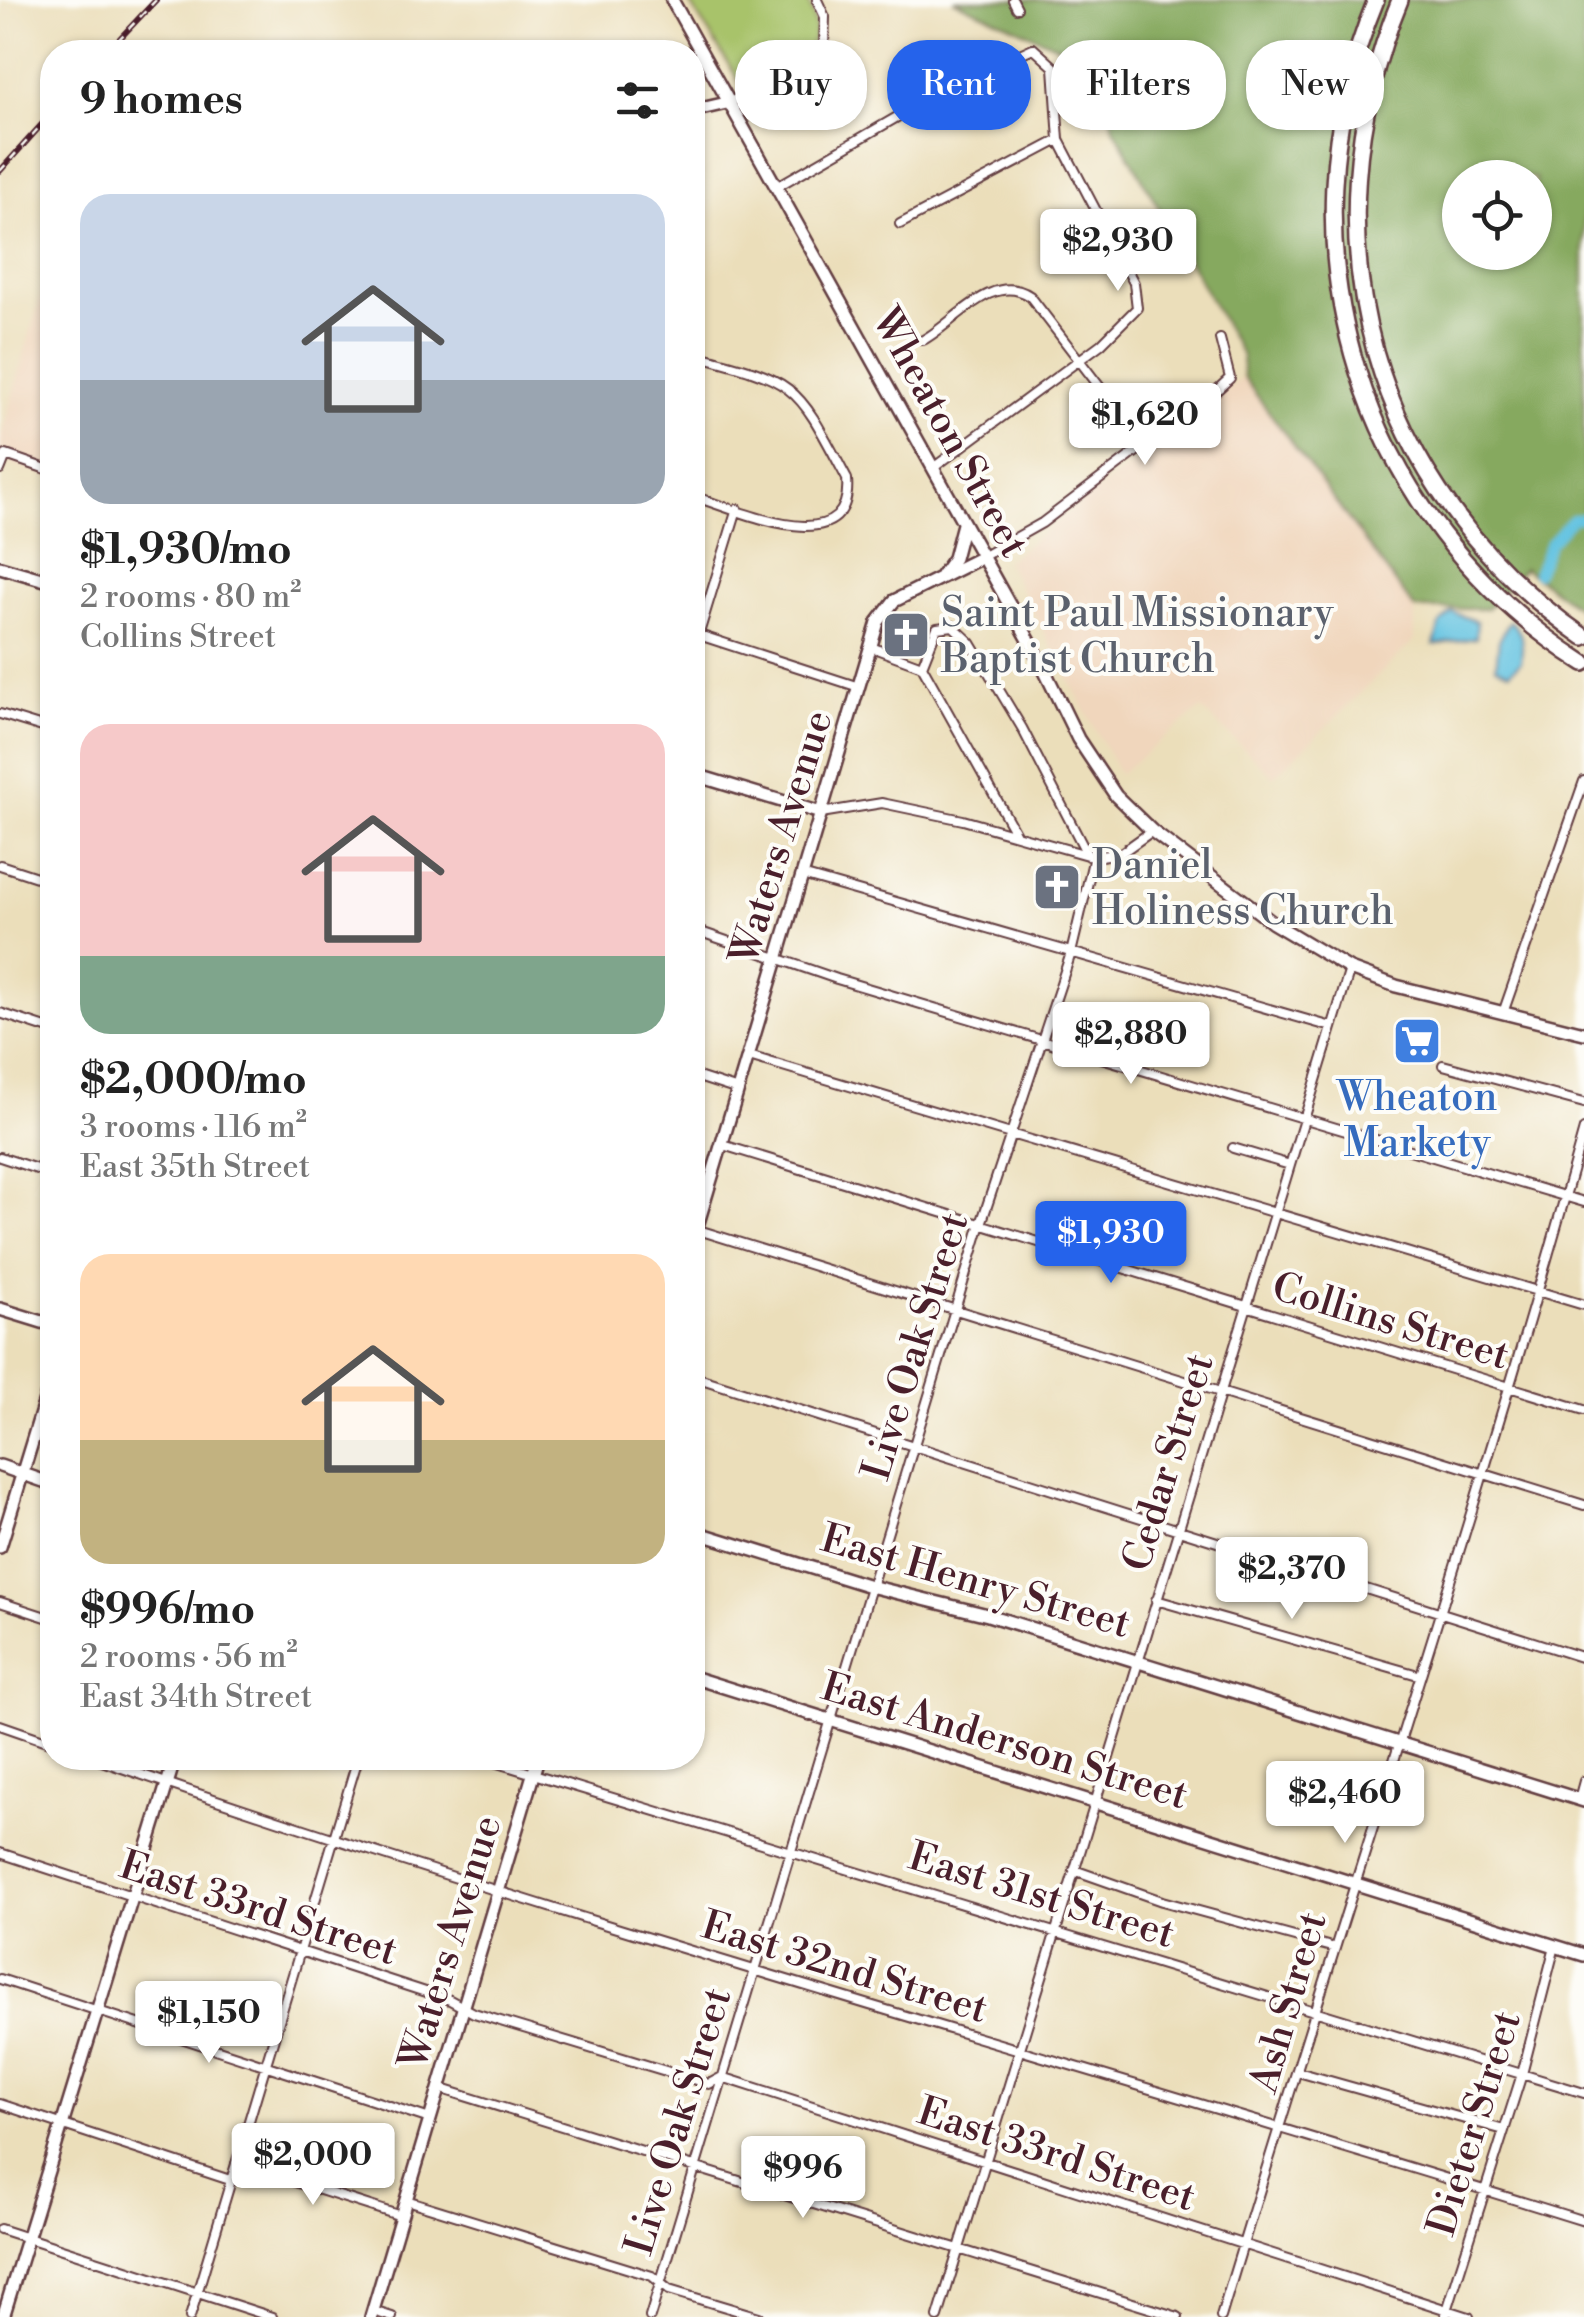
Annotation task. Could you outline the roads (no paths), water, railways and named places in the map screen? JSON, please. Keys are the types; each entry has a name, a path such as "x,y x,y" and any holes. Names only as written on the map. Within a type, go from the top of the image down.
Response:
{"highway":[{"path":"1376,0 1345,94 1334,170 1333,248 1353,360 1380,432 1440,532 1490,589 1551,641 1584,663"},
{"path":"1400,0 1367,99 1356,172 1356,246 1374,354 1401,423 1436,486 1493,560 1584,637"}],"main road":[{"name":"Wheaton Street","path":"672,0 695,40"},
{"name":"Wheaton Street","path":"705,57 1097,770 1152,831 1273,924 1350,969 1396,986 1584,1033"},
{"path":"705,108 731,102"},
{"path":"940,578 954,558 963,524"},
{"path":"940,578 982,557"},
{"path":"0,567 40,579"},
{"name":"Waters Avenue","path":"705,1196 878,622 894,601 940,578"},
{"path":"705,778 822,813"},
{"path":"0,1309 40,1321"},
{"path":"0,1547 40,1419"},
{"path":"0,1466 40,1480"},
{"name":"East Henry Street","path":"705,1535 870,1586 988,1616 1396,1746 1581,1800"},
{"name":"East Anderson Street","path":"705,1681 1584,1955"},
{"path":"3,2317 172,1770"},
{"name":"Waters Avenue","path":"372,2314 535,1770"}],"street":[{"path":"731,102 824,47 825,17 818,0"},
{"path":"778,186 956,83 1033,48 1054,68 1059,140 1138,297 1129,319 933,468"},
{"path":"900,224 1059,140"},
{"path":"923,340 994,290 1020,289 1145,446"},
{"path":"982,557 1042,523 1230,378 1220,339"},
{"path":"705,358 782,383 807,404 847,478 844,510 833,522 815,527 705,500"},
{"path":"0,470 6,455 40,467"},
{"path":"705,615 737,510"},
{"path":"922,666 937,628 952,626 971,643 1091,857"},
{"path":"705,637 859,687"},
{"path":"871,647 922,666 1016,834"},
{"path":"0,714 40,726"},
{"path":"1504,1013 1584,780"},
{"path":"822,813 882,803 1016,834 1091,857 1122,853 1152,831"},
{"path":"1570,824 1584,828"},
{"name":"Live Oak Street","path":"650,2317 829,1719 917,1447 980,1227 1070,953 1091,857"},
{"path":"0,865 40,878"},
{"path":"802,876 1332,1026"},
{"path":"705,932 769,952 777,960 1584,1202"},
{"name":"Cedar Street","path":"938,2317 1350,969"},
{"path":"0,1013 40,1026"},
{"path":"748,1056 1584,1304"},
{"path":"1443,1065 1584,1103"},
{"path":"705,1080 738,1090"},
{"name":"Ash Street","path":"1221,2317 1318,2010 1352,1884 1511,1388 1584,1129"},
{"name":"Collins Street","path":"722,1145 1584,1410"},
{"path":"1234,1148 1290,1165"},
{"path":"0,1157 40,1170"},
{"path":"705,1232 1584,1505"},
{"path":"705,1380 1584,1658"},
{"path":"1156,1600 1418,1676"},
{"path":"0,1602 40,1615"},
{"path":"0,1725 40,1740"},
{"name":"East 32nd Street","path":"128,1770 754,1970 1584,2221"},
{"path":"190,2317 354,1770"},
{"name":"East 31st Street","path":"521,1770 1584,2093"},
{"path":"1581,1800 1584,1781"},
{"name":"East 33rd Street","path":"0,1853 709,2084 722,2078 1446,2313 1469,2317"},
{"path":"1074,1870 1162,1901 1335,1948"},
{"name":"Dieter Street","path":"1446,2313 1522,2074 1555,1946"},
{"path":"0,1979 430,2119"},
{"path":"1298,2072 1504,2130"},
{"path":"440,2088 1178,2317"},
{"path":"0,2104 230,2180"},
{"path":"236,2164 401,2216"},
{"path":"406,2200 759,2317"},
{"path":"0,2229 272,2317"},
{"path":"372,2314 392,2317"}],"water":[{"path":"1452,612 1477,622 1476,638 1434,645 1440,624"},
{"path":"1510,621 1520,634 1522,650 1521,662 1510,672 1496,667 1499,641"}],"waterway":[{"path":"1537,573 1550,543 1572,519 1584,518"}],"railway":[{"path":"118,40 156,0"},
{"path":"0,171 40,126"}],"place":[{"name":"Saint Paul Missionary Baptist Church","path":"906,635"},
{"name":"Daniel Holiness Church","path":"1057,887"},
{"name":"Wheaton Markety","path":"1417,1041"}]}
